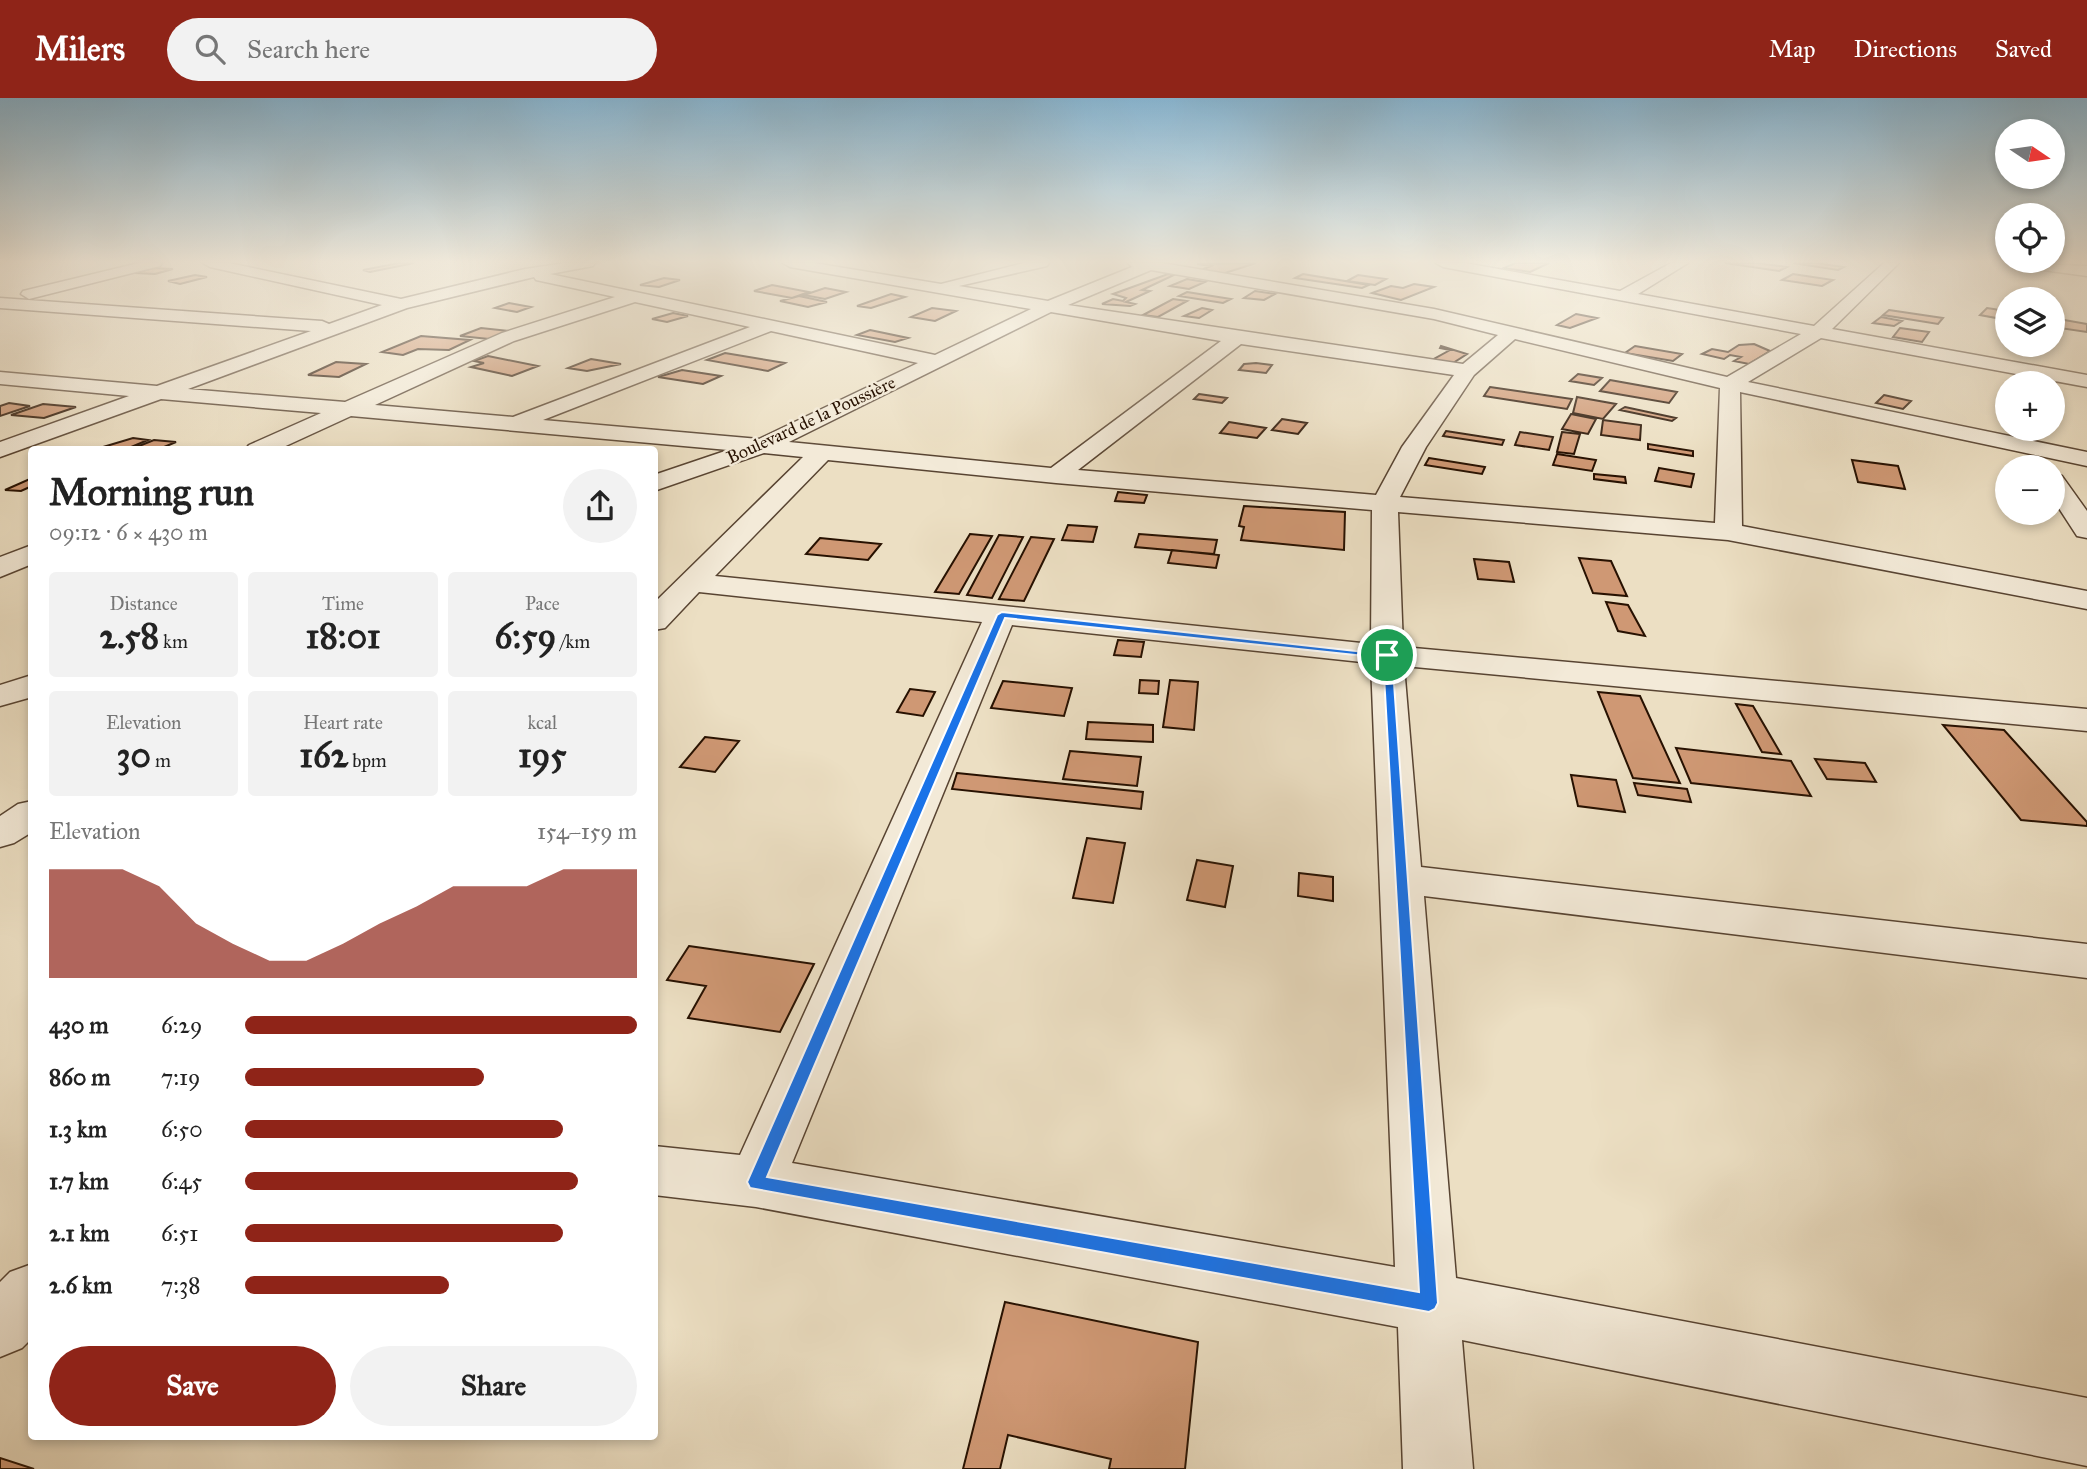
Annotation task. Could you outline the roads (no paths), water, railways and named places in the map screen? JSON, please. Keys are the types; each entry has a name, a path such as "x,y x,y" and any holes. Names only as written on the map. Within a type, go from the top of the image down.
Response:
{"street":[{"path":"0,450 338,327"},
{"path":"266,446 508,337 540,327"},
{"path":"513,423 766,327"},
{"path":"780,327 937,361"},
{"name":"Boulevard de la Poussière","path":"658,483 762,446 1007,327"},
{"path":"1170,327 1467,371"},
{"path":"1481,327 1730,384 2087,459"},
{"path":"1797,327 2087,381"},
{"path":"1730,384 1823,327"},
{"path":"1438,1469 1387,655 1385,502 1414,447 1467,371 1510,334"},
{"path":"1056,476 1237,338"},
{"path":"0,378 762,446 1056,476 1728,532 2087,600"},
{"path":"1728,532 1730,384"},
{"path":"2028,447 2034,455"},
{"path":"658,617 822,452"},
{"path":"2065,498 2087,530"},
{"path":"0,568 28,555"},
{"path":"693,583 1387,655 2087,720"},
{"path":"756,1182 1002,615"},
{"path":"0,696 28,686"},
{"path":"0,834 28,816"},
{"path":"1402,879 2087,961"},
{"path":"658,1170 756,1182 1429,1303 2087,1432"},
{"path":"0,1326 28,1297"}]}
